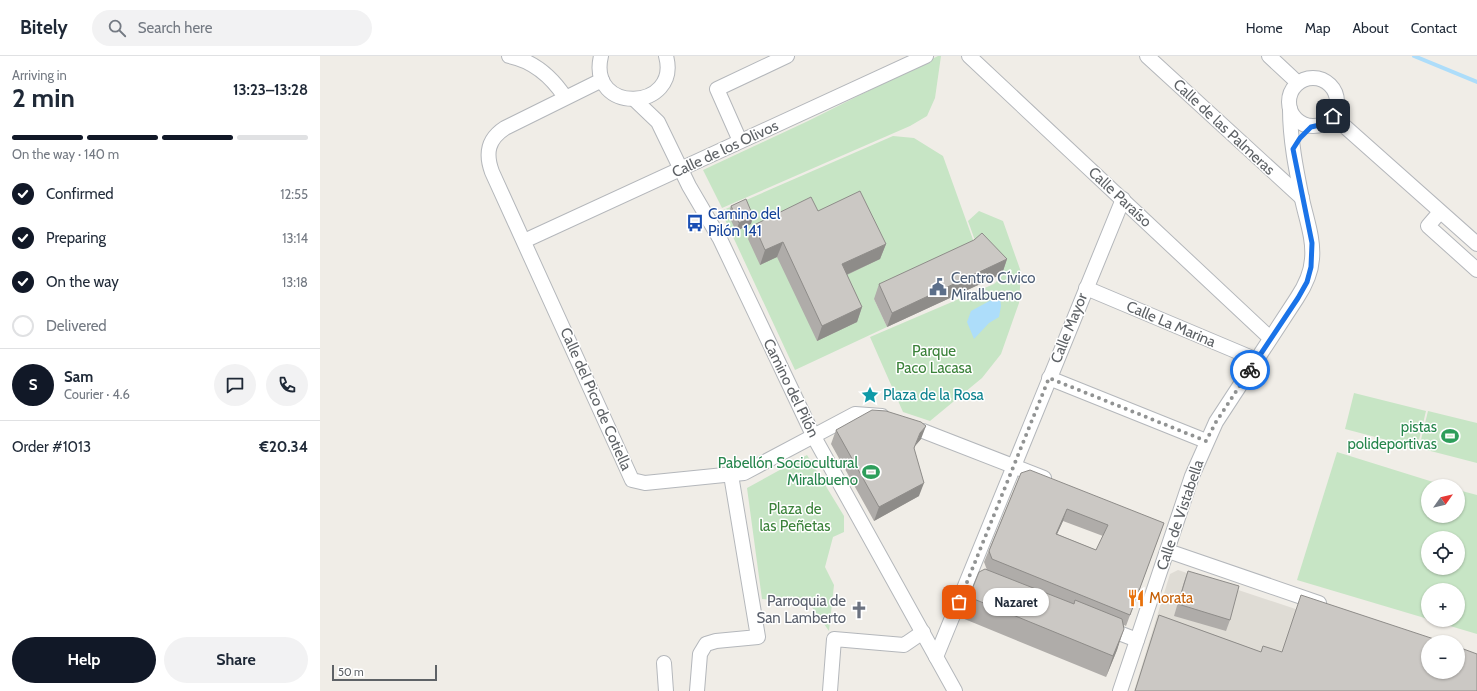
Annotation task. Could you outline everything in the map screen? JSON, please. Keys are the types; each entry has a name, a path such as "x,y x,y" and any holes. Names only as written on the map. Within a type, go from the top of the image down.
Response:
{"street":[{"path":"508,56 522,59 540,69 558,86 565,98 602,80"},
{"path":"600,56 599,71 606,87 619,97 635,100 647,97 657,90 666,76 666,56"},
{"path":"740,141 717,89 787,56"},
{"name":"Calle de los Olivos","path":"524,241 926,56"},
{"name":"Calle Paraíso","path":"969,56 1270,338"},
{"name":"Calle de las Palmeras","path":"1147,56 1302,198"},
{"path":"1269,56 1298,84"},
{"path":"1293,149 1300,138 1311,127 1324,124 1333,116 1337,100 1336,94 1328,83 1311,78 1298,84 1290,96 1290,108 1297,120 1311,127"},
{"name":"Camino del Pilón","path":"657,90 658,122"},
{"name":"Calle del Pico de Cotiella","path":"565,98 505,128 494,137 490,143 488,156 489,164 632,480 645,484 744,473 814,437 854,414 883,416 894,419"},
{"name":"Camino del Pilón","path":"635,100 658,122 681,169 720,239 814,437 955,691"},
{"name":"Calle de Vistabella","path":"1120,691 1168,551 1173,531 1206,441 1216,422 1307,282 1311,267 1312,243 1293,149 1290,128 1290,108"},
{"path":"1333,116 1477,244"},
{"name":"Calle Mayor","path":"936,657 976,576 1013,465 1123,199"},
{"path":"1440,212 1428,226 1477,270"},
{"name":"Calle La Marina","path":"1086,288 1257,360"},
{"path":"1049,378 1206,441"},
{"path":"923,431 1013,465 1053,482"},
{"path":"697,691 700,654 706,644 716,641 758,637 731,475"},
{"path":"1160,525 1173,531"},
{"path":"1168,551 1331,607"},
{"path":"1093,622 1138,640"},
{"path":"830,691 834,639 904,645 923,632"},
{"path":"664,663 666,691"}],"shaded area":[{"path":"1178,570 1421,651 1421,679 1465,679 1477,691 1134,691 1170,574"}],"green space":[{"path":"938,56 941,56 935,98 927,116 910,126 722,208 703,170 808,121"},
{"path":"893,136 914,138 943,156 976,248 874,299 887,327 795,370 721,211"},
{"name":"Parque Paco Lacasa","path":"979,211 1003,221 1021,272 1019,303 1001,354 982,378 930,421 903,412 870,337 994,284 1004,274 977,246 968,221"},
{"path":"1354,393 1426,411 1417,448 1345,429"},
{"name":"pistas polideportivas","path":"1428,411 1477,423 1477,463 1419,448"},
{"path":"1337,452 1424,479 1421,479 1421,523 1465,523 1465,492 1477,495 1477,634 1454,627 1465,627 1465,583 1421,583 1421,617 1297,580"},
{"name":"Plaza de las Peñetas","path":"807,455 844,516 844,532 833,537 825,567 834,585 829,631 809,603 762,599 747,488"}],"water":[{"path":"1000,297 1001,306 999,317 989,323 974,339 967,322 971,311 993,299"}],"building":[{"path":"860,191 886,244 842,264 862,307 822,326 783,242 765,250 754,225 811,197 818,211"},
{"path":"746,199 753,216 739,223 731,206"},
{"path":"982,233 1007,259 892,313 879,284 974,240"},
{"path":"872,410 886,411 921,422 926,426 920,433 914,448 924,483 879,507 836,430"},
{"path":"1030,470 1164,523 1130,615 992,559 989,551 1021,473","holes":["1067,509 1108,525 1096,550 1056,534"]},
{"path":"985,569 1074,604 1075,600 1122,619 1124,629 1113,656 969,597 979,572"},
{"path":"1188,571 1239,586 1230,620 1178,604"},
{"path":"1301,595 1422,635 1421,679 1465,679 1465,650 1477,654 1477,691 1135,691 1159,615 1261,652 1263,646 1282,652"}],"waterway":[{"path":"1414,56 1477,82"}],"way so far":[{"path":"959,602 1049,378 1206,441 1216,422 1250,370"}],"place":[{"name":"Camino del Pilón 141","path":"695,223"},
{"name":"Centro Cívico Miralbueno","path":"938,287"},
{"name":"Plaza de la Rosa","path":"870,395"},
{"name":"pistas polideportivas","path":"1450,436"},
{"name":"Pabellón Sociocultural Miralbueno","path":"871,472"},
{"name":"Morata","path":"1136,598"},
{"name":"Nazaret","path":"959,602"},
{"name":"Parroquia de San Lamberto","path":"859,610"}],"route":[{"path":"1250,370 1298,298 1307,282 1311,267 1312,243 1293,149 1300,138 1311,127 1324,124 1333,116"}]}
